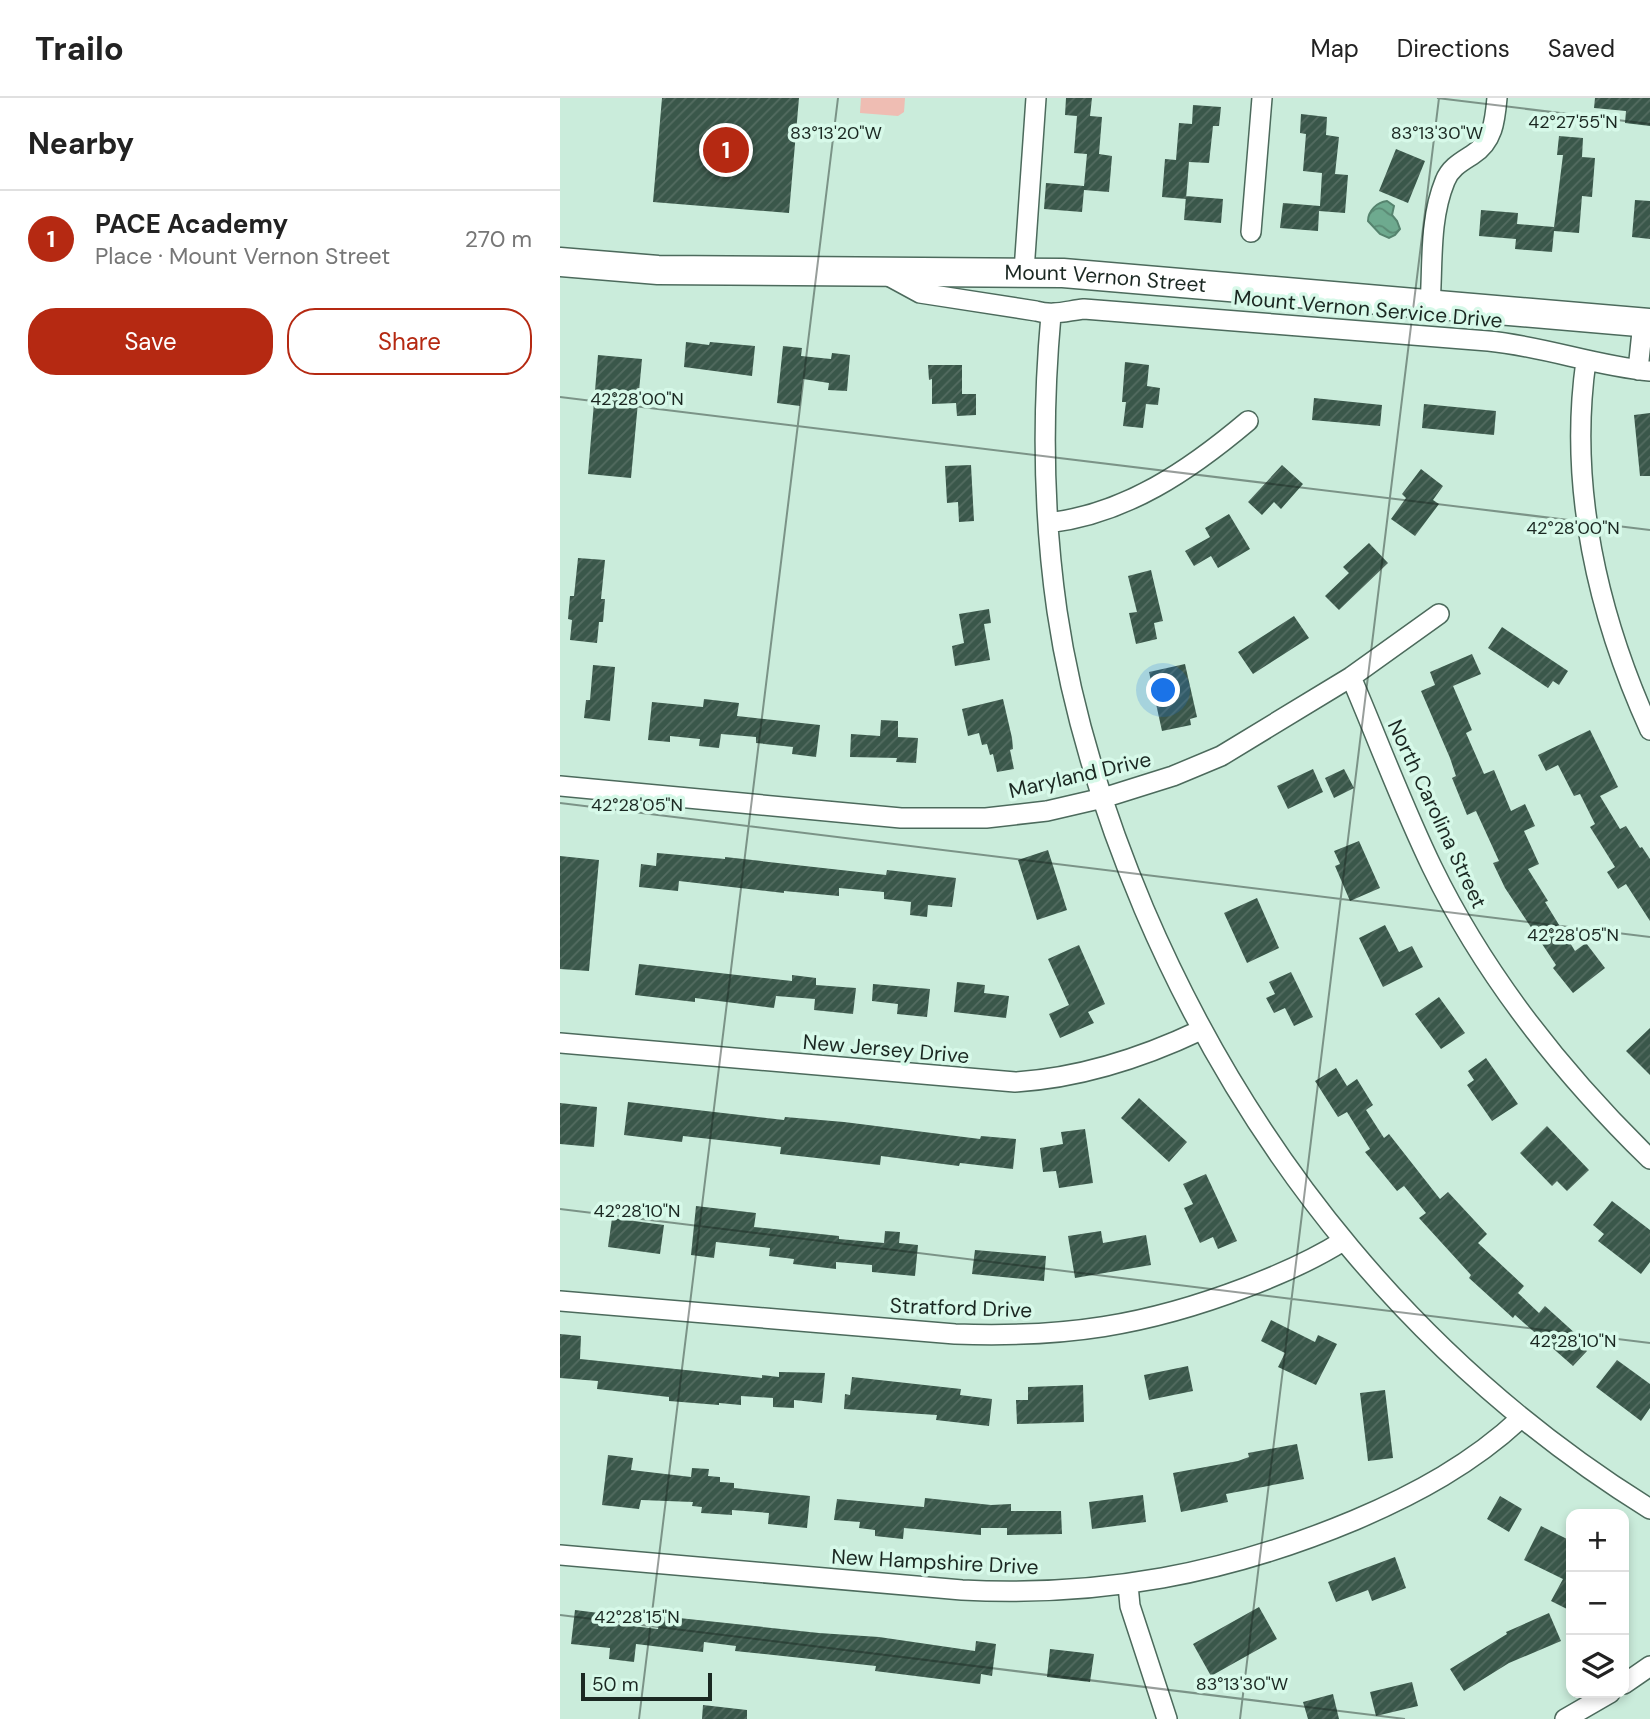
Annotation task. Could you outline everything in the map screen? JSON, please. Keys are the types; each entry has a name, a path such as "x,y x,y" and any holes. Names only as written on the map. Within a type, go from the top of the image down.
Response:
{"street":[{"path":"1024,271 1027,192 1036,98"},
{"path":"1251,232 1262,98"},
{"path":"1430,305 1432,239 1446,178 1458,163 1475,154 1490,138 1497,98"},
{"name":"Mount Vernon Street","path":"560,262 658,270 1024,271 1140,278 1646,323"},
{"name":"Mount Vernon Service Drive","path":"878,270 920,293 1052,315 1084,309 1488,341 1644,371"},
{"path":"1052,315 1045,406 1048,523 1058,615 1082,731 1102,797 1136,890 1172,973 1201,1030 1276,1152 1343,1241 1423,1328 1521,1418 1586,1467 1650,1509"},
{"path":"1644,371 1646,323"},
{"path":"1586,361 1582,400 1582,473 1591,552 1613,636 1650,730"},
{"path":"1048,523 1080,518 1135,498 1209,454 1248,421"},
{"name":"Maryland Drive","path":"560,786 927,818 1017,815 1046,811 1173,776 1221,756 1350,677 1439,614"},
{"name":"North Carolina Street","path":"1350,677 1427,857 1470,937 1499,982 1561,1066 1650,1159"},
{"name":"New Jersey Drive","path":"560,1043 1015,1082 1065,1077 1096,1070 1142,1056 1201,1030"},
{"name":"Stratford Drive","path":"560,1301 955,1334 1012,1336 1063,1333 1122,1325 1175,1312 1276,1275 1323,1254 1343,1241"},
{"name":"New Hampshire Drive","path":"560,1555 962,1590 1026,1592 1128,1585 1192,1574 1266,1554 1373,1513 1439,1479 1482,1452 1521,1418"},
{"path":"1128,1585 1130,1606 1167,1719"},
{"path":"1629,1681 1650,1666"},
{"path":"1565,1719 1601,1698"}],"shaded area":[{"path":"861,98 905,98 904,112 898,116 860,113"}],"water":[{"path":"1387,201 1394,206 1392,215 1400,229 1389,238 1380,234 1368,221 1374,208"}],"building":[{"path":"662,98 799,98 789,213 653,202"},
{"path":"1066,98 1092,98 1090,116 1102,117 1099,154 1112,156 1109,192 1084,190 1082,212 1044,209 1046,183 1084,186 1087,154 1074,153 1077,116 1065,115"},
{"path":"1595,98 1650,98 1650,126 1625,123 1626,111 1594,108"},
{"path":"1193,105 1221,107 1219,126 1213,126 1209,163 1189,162 1186,199 1162,197 1165,159 1176,160 1179,123 1192,124"},
{"path":"1301,114 1327,117 1326,135 1339,137 1335,174 1348,175 1345,213 1319,211 1318,231 1280,228 1283,203 1320,206 1322,173 1303,171 1306,134 1300,133"},
{"path":"1559,136 1583,138 1582,157 1595,158 1592,197 1582,196 1579,233 1554,231 1552,252 1515,249 1516,239 1479,236 1481,210 1518,213 1517,224 1554,227 1563,155 1557,155"},
{"path":"1396,149 1425,161 1408,203 1379,191"},
{"path":"1186,196 1223,199 1221,223 1184,220"},
{"path":"1635,200 1650,201 1650,239 1632,237"},
{"path":"686,342 755,346 752,376 684,367"},
{"path":"783,346 802,348 801,356 831,359 832,353 850,355 847,391 828,390 829,383 803,379 800,406 777,403"},
{"path":"598,355 642,359 631,478 588,474"},
{"path":"1125,362 1149,365 1147,386 1160,388 1158,405 1146,404 1143,428 1123,426 1126,402 1122,402"},
{"path":"928,365 962,365 962,394 976,394 976,415 957,416 956,403 932,404 932,379 929,380"},
{"path":"1314,398 1382,405 1380,426 1312,420"},
{"path":"1424,404 1496,411 1494,435 1422,428"},
{"path":"1650,413 1650,476 1640,476 1634,415"},
{"path":"971,465 974,521 959,522 958,502 947,503 945,466"},
{"path":"1282,465 1303,484 1281,509 1274,502 1262,515 1248,502"},
{"path":"1421,469 1443,486 1433,500 1439,504 1415,536 1391,519 1406,498 1402,494"},
{"path":"1229,514 1250,549 1218,568 1211,556 1194,566 1185,551 1210,537 1205,528"},
{"path":"1369,543 1388,563 1339,610 1325,596 1349,573 1343,567"},
{"path":"578,558 605,560 601,599 605,599 603,622 599,622 597,643 570,640 570,596 574,596"},
{"path":"1151,570 1163,621 1154,623 1157,639 1136,644 1129,613 1137,612 1128,576"},
{"path":"989,609 991,623 984,624 990,660 955,666 952,646 964,643 959,614"},
{"path":"1294,616 1309,638 1253,674 1238,652"},
{"path":"1502,627 1568,671 1559,685 1553,681 1548,688 1488,648"},
{"path":"1472,654 1481,674 1453,686 1472,730 1466,733 1484,774 1494,770 1511,811 1525,804 1535,826 1524,831 1539,864 1528,869 1548,901 1545,902 1575,951 1586,943 1605,968 1573,993 1553,968 1556,965 1505,888 1493,863 1499,861 1476,811 1467,815 1452,778 1456,776 1450,758 1421,691 1435,685 1430,672"},
{"path":"1185,664 1197,717 1190,719 1191,725 1162,731 1149,672"},
{"path":"593,665 615,667 610,721 584,718 586,700 590,700"},
{"path":"704,699 739,703 737,716 820,725 816,757 792,754 793,747 756,743 756,737 721,734 719,748 699,746 700,739 670,736 670,742 648,740 652,702 703,707"},
{"path":"1003,699 1012,738 1013,749 1010,750 1014,769 997,772 993,754 990,755 987,744 982,745 979,733 968,736 962,709"},
{"path":"881,720 898,721 898,737 918,738 916,763 896,762 897,758 850,757 851,734 880,736"},
{"path":"1590,730 1618,787 1600,796 1620,829 1626,826 1650,859 1650,921 1626,884 1618,889 1607,872 1615,867 1590,827 1595,824 1580,794 1574,796 1558,765 1546,771 1538,755"},
{"path":"1313,769 1323,792 1288,809 1277,786"},
{"path":"1344,769 1354,788 1334,798 1325,778"},
{"path":"1359,841 1380,888 1350,901 1335,866 1340,864 1334,851"},
{"path":"1048,850 1067,910 1037,920 1018,860"},
{"path":"657,853 725,857 886,875 887,870 956,878 952,907 928,905 927,917 910,915 911,902 884,899 884,892 839,888 839,896 784,893 679,881 678,891 639,887 641,864 656,866"},
{"path":"560,856 599,860 589,971 560,969"},
{"path":"1257,898 1279,948 1247,963 1224,913"},
{"path":"1385,925 1399,952 1412,946 1423,967 1383,987 1359,938"},
{"path":"1079,945 1105,1004 1088,1012 1094,1023 1060,1038 1049,1014 1069,1005 1048,959"},
{"path":"639,964 792,981 792,975 816,978 816,985 856,988 853,1014 814,1010 815,999 776,996 774,1008 695,998 695,1002 635,995"},
{"path":"1291,972 1313,1017 1294,1026 1285,1008 1274,1013 1266,998 1275,994 1269,982"},
{"path":"957,982 985,985 984,993 1009,996 1006,1018 954,1012"},
{"path":"873,984 930,989 927,1017 897,1014 898,1004 872,1001"},
{"path":"1439,997 1465,1033 1441,1049 1415,1014"},
{"path":"1650,1028 1650,1075 1626,1051"},
{"path":"1486,1058 1518,1104 1492,1121 1467,1085 1474,1080 1468,1071"},
{"path":"1336,1068 1347,1086 1357,1079 1373,1105 1366,1110 1384,1138 1389,1134 1440,1199 1448,1192 1487,1234 1478,1243 1524,1286 1518,1293 1539,1313 1545,1306 1577,1335 1574,1339 1587,1351 1573,1366 1515,1315 1513,1318 1469,1278 1471,1275 1419,1218 1426,1213 1404,1186 1397,1191 1365,1152 1370,1149 1347,1112 1338,1117 1315,1081"},
{"path":"1139,1098 1187,1142 1169,1162 1121,1118"},
{"path":"628,1102 784,1120 785,1117 844,1122 980,1139 981,1136 1016,1139 1013,1169 960,1163 959,1166 881,1156 880,1165 780,1154 781,1147 683,1136 682,1142 624,1135"},
{"path":"560,1103 597,1107 594,1147 560,1144"},
{"path":"1547,1126 1589,1170 1567,1191 1557,1181 1552,1186 1520,1153"},
{"path":"1085,1129 1093,1183 1059,1188 1056,1171 1043,1172 1040,1148 1063,1144 1061,1132"},
{"path":"1206,1174 1237,1241 1218,1249 1213,1237 1200,1243 1184,1208 1193,1204 1183,1184"},
{"path":"1612,1201 1650,1230 1650,1262 1641,1274 1598,1241 1604,1234 1593,1225"},
{"path":"696,1206 756,1213 754,1227 839,1236 839,1239 884,1243 885,1231 900,1232 899,1243 918,1245 915,1276 872,1272 872,1265 836,1262 836,1269 793,1264 794,1259 769,1256 770,1248 716,1242 714,1258 691,1255"},
{"path":"612,1218 664,1225 660,1254 608,1247"},
{"path":"1101,1231 1103,1243 1146,1235 1151,1265 1075,1278 1068,1236"},
{"path":"975,1250 1046,1256 1044,1281 972,1274"},
{"path":"1271,1320 1315,1342 1318,1335 1337,1344 1316,1385 1278,1367 1285,1353 1261,1341"},
{"path":"560,1334 581,1336 580,1359 762,1378 762,1375 779,1377 779,1372 825,1373 822,1403 794,1400 794,1408 773,1407 773,1398 741,1396 741,1405 719,1405 669,1401 669,1397 597,1389 598,1381 560,1378"},
{"path":"1617,1360 1650,1384 1650,1408 1641,1421 1596,1387"},
{"path":"1188,1366 1193,1391 1149,1400 1144,1375"},
{"path":"852,1377 961,1389 960,1395 992,1399 989,1426 936,1420 937,1415 844,1409 845,1394 850,1395"},
{"path":"1083,1385 1084,1422 1017,1424 1016,1400 1028,1400 1028,1387"},
{"path":"1385,1390 1393,1458 1368,1461 1360,1393"},
{"path":"1297,1444 1304,1479 1226,1494 1228,1502 1181,1512 1173,1473 1238,1461 1249,1457 1248,1453"},
{"path":"608,1455 633,1458 631,1470 691,1477 692,1468 709,1469 708,1476 720,1477 720,1482 734,1483 734,1488 810,1496 807,1528 768,1524 769,1513 732,1510 732,1515 701,1513 702,1507 692,1506 693,1502 641,1500 639,1509 602,1505"},
{"path":"1143,1495 1146,1522 1092,1529 1089,1502"},
{"path":"1500,1496 1522,1509 1509,1532 1487,1519"},
{"path":"925,1498 991,1505 1011,1504 1011,1511 1061,1511 1062,1534 1007,1535 1007,1528 981,1528 981,1535 904,1528 903,1539 875,1536 875,1530 859,1528 860,1522 834,1520 837,1499 924,1507"},
{"path":"1541,1526 1566,1538 1566,1608 1551,1601 1563,1579 1524,1560"},
{"path":"1395,1557 1406,1588 1372,1601 1368,1590 1336,1602 1328,1582"},
{"path":"1259,1607 1277,1639 1211,1676 1193,1644"},
{"path":"575,1610 599,1613 597,1622 658,1629 660,1616 879,1637 975,1651 976,1641 996,1644 992,1676 981,1674 980,1684 875,1671 876,1666 735,1651 736,1646 704,1642 703,1652 636,1644 634,1662 609,1659 610,1648 571,1644"},
{"path":"1549,1613 1561,1641 1509,1663 1464,1691 1450,1669 1507,1634 1506,1632"},
{"path":"1050,1649 1094,1654 1090,1682 1047,1677"},
{"path":"1412,1682 1418,1706 1376,1716 1370,1692"},
{"path":"1333,1694 1339,1719 1308,1719 1303,1702"},
{"path":"703,1705 747,1710 747,1719 702,1719"}],"place":[{"name":"PACE Academy","path":"726,150"}]}
